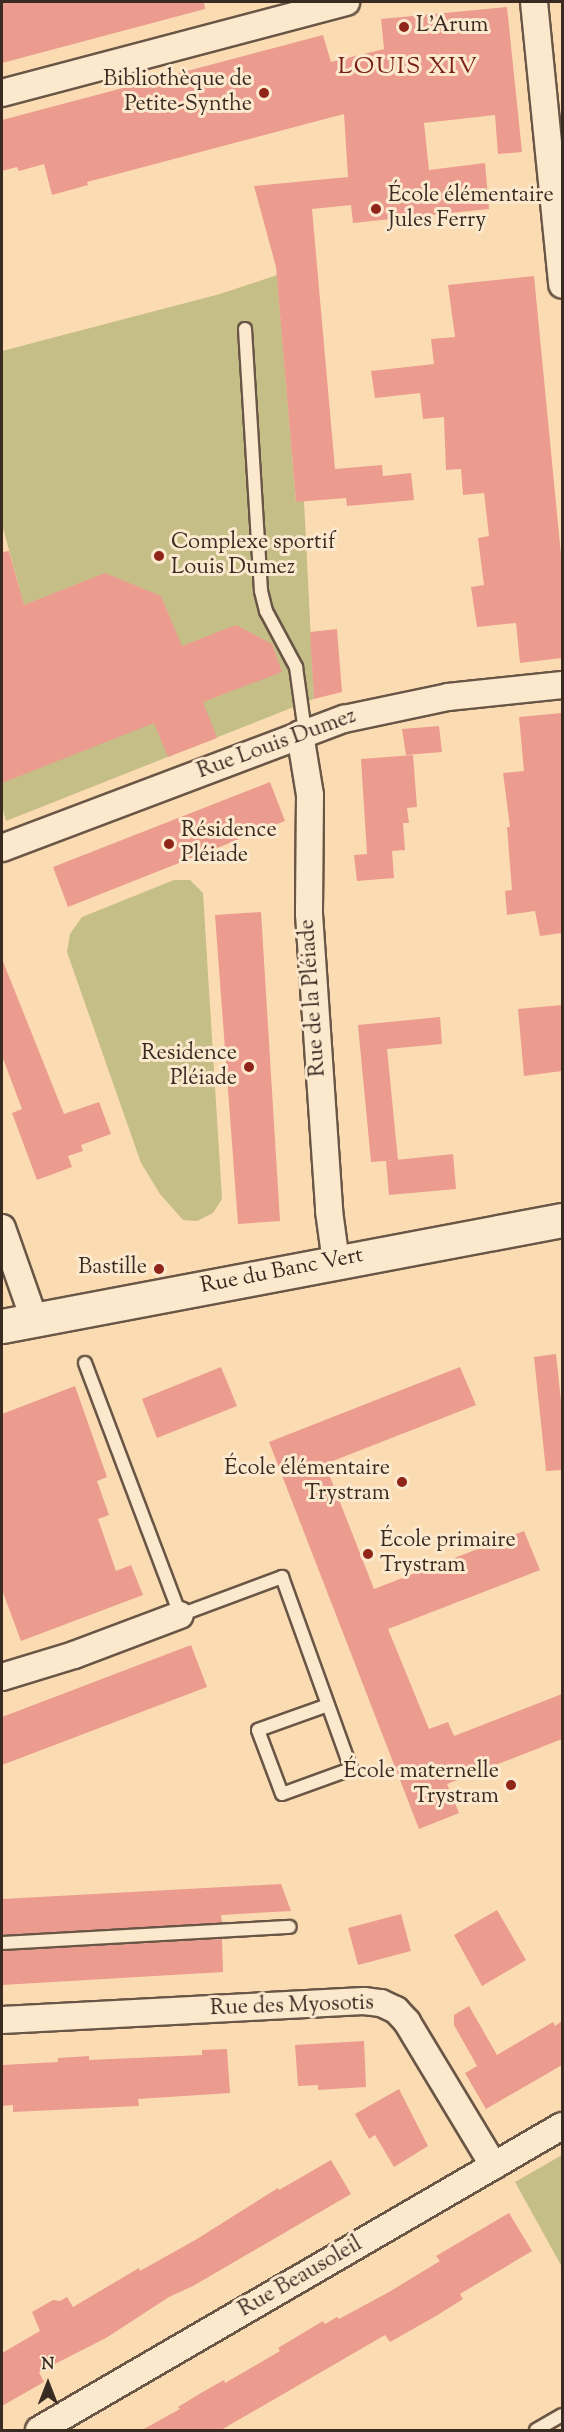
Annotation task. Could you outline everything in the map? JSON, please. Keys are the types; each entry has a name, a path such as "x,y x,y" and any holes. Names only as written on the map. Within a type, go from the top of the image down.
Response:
{"street":[{"path":"2,93 346,2"},
{"path":"534,2 562,285"},
{"name":"Rue Louis Dumez","path":"2,848 344,719 412,703 562,685"},
{"name":"Rue de la Pléiade","path":"302,733 310,795 309,914 329,1211 336,1262"},
{"name":"Rue du Banc Vert","path":"2,1326 562,1220"},
{"path":"2,1228 34,1319"},
{"path":"2,1677 74,1655 180,1615"},
{"name":"Rue des Myosotis","path":"2,2020 364,2001 381,2003 396,2010 407,2022 494,2166"},
{"name":"Rue Beausoleil","path":"39,2430 562,2126"}],"lane":[{"path":"245,329 261,591 266,611 296,667 302,733"},
{"path":"85,1363 180,1615 282,1577 328,1705 351,1769 282,1794 258,1730 328,1705"},
{"path":"2,1943 290,1927"},
{"path":"536,2430 562,2415"}],"shaded area":[{"name":"Complexe sportif Louis Dumez","path":"277,275 296,502 304,501 314,699 6,821 2,806 2,588 19,587 2,524 2,351 220,294"},
{"path":"174,880 190,880 203,893 222,1199 213,1213 197,1221 183,1220 160,1194 141,1163 67,952 70,934 82,917"},
{"path":"562,2155 562,2267 515,2182"}],"building":[{"path":"2,2 204,2 205,9 2,63"},
{"path":"507,7 522,152 498,154 495,115 424,123 429,170 485,163 489,209 353,223 351,205 312,209 335,469 382,465 383,476 411,473 414,500 347,506 346,498 296,502 276,267 254,186 348,177 344,114 87,182 88,185 52,195 44,164 19,171 17,167 2,171 2,120 323,35 331,62 384,49 381,19"},
{"path":"534,276 562,565 562,658 520,663 516,623 477,627 471,587 484,585 478,538 489,536 484,493 463,495 461,469 446,470 444,417 423,419 420,393 375,398 371,371 434,364 431,339 455,337 448,285"},
{"path":"9,551 24,605 105,573 161,596 182,646 236,625 272,644 282,672 203,702 217,738 168,757 154,723 2,783 2,552"},
{"path":"337,629 342,692 314,699 310,632"},
{"path":"562,713 562,933 540,936 535,911 507,915 505,891 512,890 507,827 510,827 503,773 524,771 519,717"},
{"path":"439,726 442,752 406,755 402,729"},
{"path":"413,755 417,807 407,808 409,823 403,823 405,850 392,851 394,878 357,881 354,855 367,854 361,759"},
{"name":"Résidence Pléiade","path":"270,782 285,821 68,907 53,867"},
{"name":"Residence Pléiade","path":"261,912 280,1221 238,1224 215,915"},
{"path":"2,959 64,1114 99,1102 111,1134 81,1145 83,1151 68,1156 72,1167 37,1180 12,1113 22,1109 2,1056"},
{"path":"562,1005 562,1071 524,1076 518,1009"},
{"path":"440,1017 442,1044 387,1049 398,1160 371,1162 358,1025"},
{"path":"453,1154 456,1189 389,1195 386,1161"},
{"path":"556,1354 562,1411 562,1470 546,1471 534,1357"},
{"path":"221,1367 237,1406 157,1438 142,1399"},
{"path":"460,1367 476,1405 325,1464 374,1589 524,1531 540,1570 388,1629 429,1729 448,1722 454,1736 562,1694 562,1739 447,1784 459,1813 419,1829 269,1442"},
{"path":"75,1386 107,1477 97,1481 109,1515 98,1519 116,1571 131,1565 143,1595 21,1641 2,1590 2,1414"},
{"path":"191,1645 207,1687 2,1765 2,1717"},
{"path":"281,1884 291,1911 221,1915 222,1923 2,1935 2,1899"},
{"path":"497,1910 526,1960 482,1986 454,1935"},
{"path":"401,1914 411,1951 358,1965 348,1928"},
{"path":"222,1939 223,1972 2,1985 2,1951"},
{"path":"469,2006 497,2055 553,2022 555,2026 562,2021 562,2065 486,2109 465,2073 477,2066 454,2025 454,2015"},
{"path":"364,2041 366,2087 318,2090 318,2085 298,2086 295,2045"},
{"path":"227,2049 230,2093 138,2099 139,2106 13,2112 13,2105 2,2106 2,2065 58,2062 58,2058 89,2056 89,2060 202,2055 202,2050"},
{"path":"399,2089 428,2146 394,2167 375,2135 369,2139 355,2114"},
{"path":"331,2160 351,2194 193,2286 169,2297 106,2338 39,2372 44,2382 2,2406 2,2353 40,2331 32,2312 53,2300 60,2301 67,2297 73,2307 139,2268 140,2271 197,2239 278,2188 279,2190"},
{"path":"509,2213 532,2251 460,2294 463,2299 436,2316 390,2342 385,2335 221,2430 142,2430 180,2409 178,2407 201,2393 224,2380 225,2383 280,2351 278,2348 323,2321 325,2324 337,2317 339,2319 389,2292 440,2261 436,2256"}],"place":[{"name":"L'Arum","path":"404,27"},
{"name":"Bibliothèque de Petite-Synthe","path":"264,93"},
{"name":"École élémentaire Jules Ferry","path":"376,209"},
{"name":"Complexe sportif Louis Dumez","path":"159,556"},
{"name":"Résidence Pléiade","path":"169,844"},
{"name":"Residence Pléiade","path":"249,1067"},
{"name":"Bastille","path":"159,1269"},
{"name":"École élémentaire Trystram","path":"402,1482"},
{"name":"École primaire Trystram","path":"368,1554"},
{"name":"École maternelle Trystram","path":"511,1785"}],"district":[{"name":"LOUIS XIV","path":"408,68"}]}
